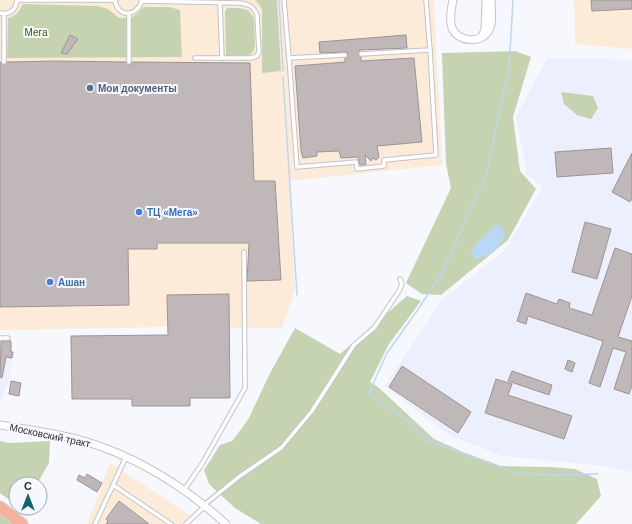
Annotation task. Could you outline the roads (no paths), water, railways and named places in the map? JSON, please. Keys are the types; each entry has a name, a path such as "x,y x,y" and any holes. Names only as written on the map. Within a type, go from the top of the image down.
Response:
{"main road":[{"path":"0,507 22,524"}],"street":[{"path":"452,0 450,20 455,33 467,39 485,36 491,27 491,0"},
{"path":"478,38 483,35 485,30 486,0"},
{"name":"Московский тракт","path":"0,425 82,441 126,457 184,490 226,524"}],"lane":[{"path":"4,62 2,52 2,14 13,10 17,0 115,0 118,7 124,13 129,14 136,11 142,0 220,3 239,1 256,10 258,55 253,58 195,58"},
{"path":"284,0 297,167 356,162 357,169 384,166 384,160 436,155 426,0"},
{"path":"220,3 222,58"},
{"path":"129,14 129,62"},
{"path":"361,54 430,50"},
{"path":"289,58 345,55"},
{"path":"184,490 202,464 245,388 244,252"},
{"path":"186,524 204,506 240,476 281,448 312,411 354,345 374,328 399,291 402,284 400,278"},
{"path":"0,338 8,338"},
{"path":"95,524 126,457"},
{"path":"113,485 170,524"}],"water":[{"path":"497,224 505,231 503,239 493,253 475,260 471,254 476,244"}],"waterway":[{"path":"279,0 283,71"},
{"path":"513,0 509,68 486,175 442,273 387,353 369,393 411,423 424,439 516,473 552,475 598,474"},
{"path":"283,77 297,295"}],"place":[{"name":"Мои документы","path":"90,88"},
{"name":"ТЦ «Мега»","path":"139,212"},
{"name":"Ашан","path":"50,282"}],"park label":[{"name":"Мега","path":"36,32"}]}
